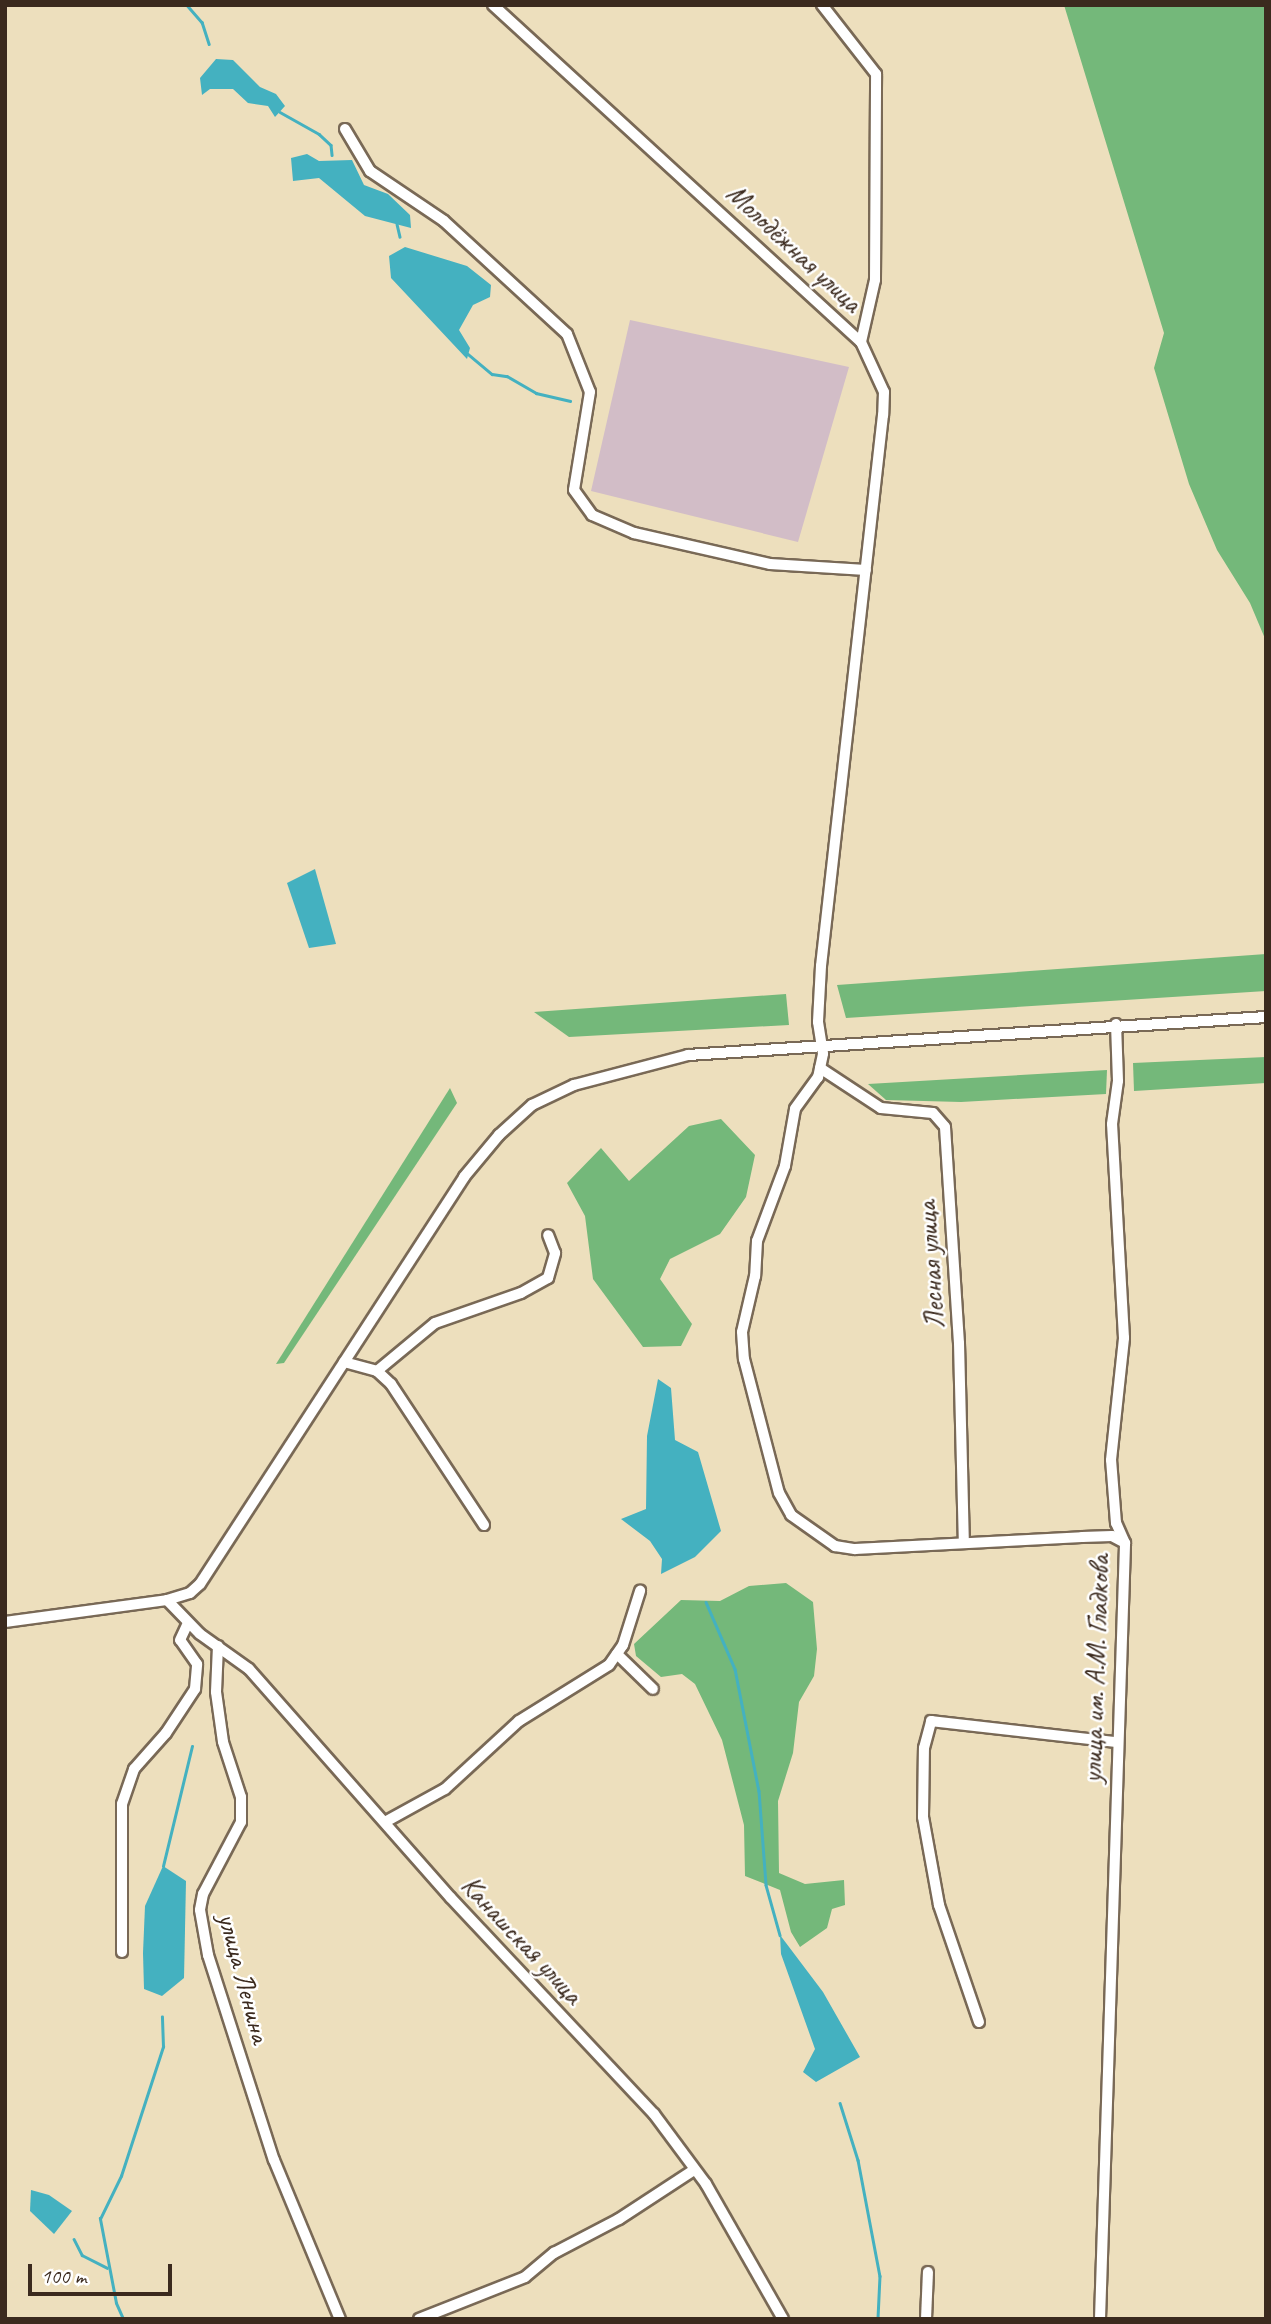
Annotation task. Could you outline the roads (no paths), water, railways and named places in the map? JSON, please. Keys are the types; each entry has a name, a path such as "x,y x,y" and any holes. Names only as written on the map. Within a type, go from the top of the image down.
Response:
{"street":[{"name":"Молодёжная улица","path":"494,5 861,342 875,281 876,74 822,5"},
{"path":"345,129 370,171 444,221 568,334 590,392 574,490 592,515 634,533 770,564 866,570"},
{"path":"861,342 884,392 821,966 820,1068 818,1077 795,1109 785,1166 757,1241 755,1276 741,1332 744,1359 779,1493 791,1515 835,1546 855,1549 1082,1536 1112,1536 1125,1543"},
{"path":"5,1622 167,1600 200,1584 464,1177 499,1135 532,1105 623,1068 688,1055 1116,1024 1266,1017"},
{"name":"улица им. А.М. Гладкова","path":"1100,2319 1116,1742 1125,1543 1116,1523 1111,1460 1124,1338 1112,1124 1118,1081 1116,1024"},
{"name":"Лесная улица","path":"820,1068 881,1108 933,1113 945,1127 958,1330 964,1544"},
{"path":"377,1371 435,1323 521,1293 548,1279 555,1253 548,1235"},
{"path":"344,1362 377,1371 391,1384 484,1525"},
{"path":"385,1822 466,1774 519,1721 609,1665 617,1654 640,1591"},
{"name":"Канашская улица","path":"167,1600 188,1623 248,1669 654,2114 694,2169 783,2319"},
{"path":"122,1952 122,1804 134,1769 166,1733 195,1689 197,1664 180,1640 188,1623"},
{"name":"улица Ленина","path":"218,1646 216,1692 221,1730 241,1797 241,1822 203,1894 200,1910 208,1955 274,2160 340,2319"},
{"path":"617,1654 653,1689"},
{"path":"979,2022 939,1905 924,1823 924,1748 931,1721 1116,1742"},
{"path":"419,2319 526,2277 554,2253 618,2219 694,2169"},
{"path":"926,2319 928,2272"}],"water":[{"path":"216,59 233,60 260,87 276,94 285,106 275,117 268,106 248,103 233,89 210,89 202,95 200,78"},
{"path":"307,154 319,161 352,160 364,185 388,194 410,215 411,228 365,216 319,178 293,181 291,158"},
{"path":"405,247 467,266 491,285 490,297 473,305 459,330 470,348 467,359 391,278 389,256"},
{"path":"315,869 336,944 309,948 287,883"},
{"path":"658,1379 671,1388 675,1440 698,1452 721,1531 695,1557 661,1574 662,1559 650,1541 621,1519 646,1509 647,1436"},
{"path":"163,1866 186,1881 184,1978 162,1996 144,1989 143,1953 145,1906"},
{"path":"780,1935 823,1992 860,2057 816,2082 803,2072 815,2049 781,1954"},
{"path":"31,2190 49,2195 72,2211 54,2234 30,2211"}],"waterway":[{"path":"187,5 202,22 209,44"},
{"path":"280,112 319,134 331,145 332,155"},
{"path":"397,224 400,237"},
{"path":"468,354 492,374 507,376 536,393 570,401"},
{"path":"706,1602 735,1669 759,1791 766,1885 780,1935"},
{"path":"163,1866 192,1746"},
{"path":"123,2319 116,2303 100,2219 121,2176 163,2047 162,2017"},
{"path":"840,2103 858,2160 880,2276 878,2319"},
{"path":"74,2239 82,2255 107,2268"}]}
